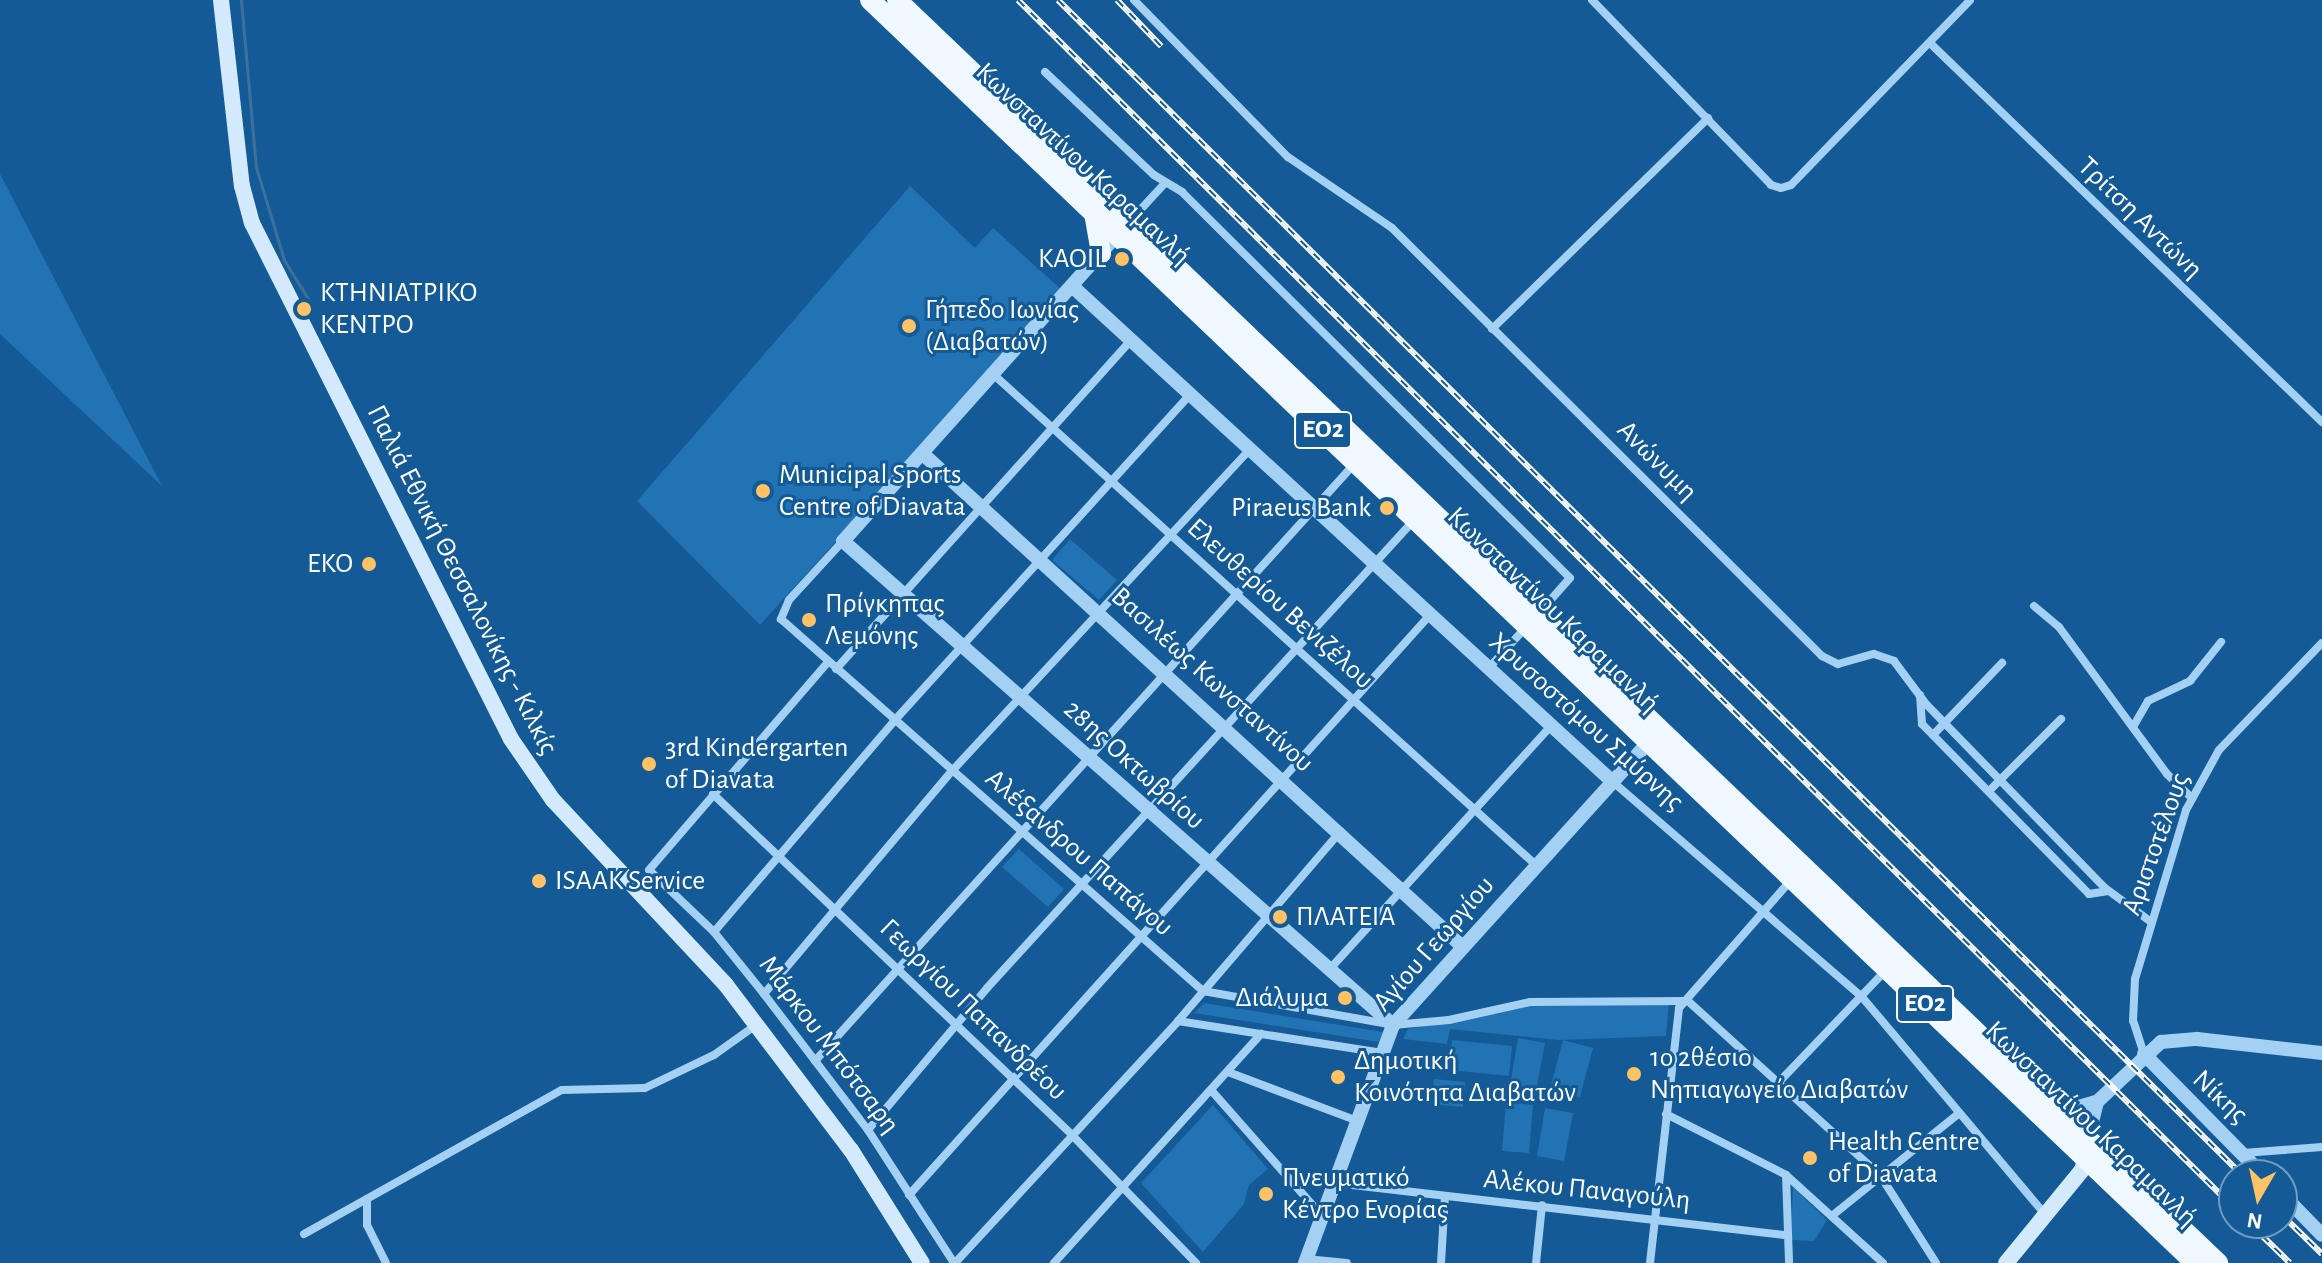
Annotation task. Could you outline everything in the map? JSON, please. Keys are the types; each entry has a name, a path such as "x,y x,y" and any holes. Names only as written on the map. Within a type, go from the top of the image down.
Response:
{"main road":[{"name":"Παλιά Εθνική Θεσσαλονίκης - Κιλκίς","path":"221,0 242,186 252,223 511,739 553,800 703,956 851,1150 922,1263"},
{"name":"Κωνσταντίνου Καραμανλή","path":"870,0 1094,213 1123,229 1533,620 2061,1112 2218,1263"},
{"name":"Κωνσταντίνου Καραμανλή","path":"897,0 1356,462 1415,518 1533,620 1649,742 2195,1263"},
{"path":"1094,213 1101,253"},
{"path":"2006,1263 2088,1159 2088,1138"}],"street":[{"name":"Ανώνυμη","path":"1134,0 1288,157 1392,228 1822,656 1849,664 1883,654 2107,891 2150,921"},
{"path":"1592,0 1771,185 1791,185 1931,44 1970,0"},
{"name":"Τρίτση Αντώνη","path":"1931,44 2322,422"},
{"path":"1045,72 1166,182 1182,192 1570,578 1488,670"},
{"path":"1492,329 1708,118"},
{"path":"843,541 1166,182"},
{"name":"Χρυσοστόμου Σμύρνης","path":"1072,286 1550,727 1862,997 1957,1115 2045,1214"},
{"path":"836,669 1131,340"},
{"name":"Ελευθερίου Βενιζέλου","path":"994,375 1537,866"},
{"path":"714,932 895,720 1190,395"},
{"path":"764,994 952,771 1249,450"},
{"name":"Βασιλέως Κωνσταντίνου","path":"923,454 1341,831 1463,947"},
{"path":"815,1061 1356,462"},
{"path":"868,1130 1082,885 1415,518"},
{"name":"28ης Οκτωβρίου","path":"843,541 1266,917 1393,1025"},
{"name":"Αλέξανδρου Παπάγου","path":"843,541 789,600 781,619 1203,991"},
{"path":"2034,606 2059,627 2167,774 2192,798"},
{"path":"909,1195 1280,778 1429,616"},
{"path":"2133,727 2148,701 2190,681 2221,642"},
{"name":"Αριστοτέλους","path":"2144,1054 2132,1009 2150,921 2192,798 2219,750 2322,643"},
{"path":"713,794 828,662"},
{"path":"1933,735 2002,663"},
{"path":"1920,695 1918,711 1933,735 2089,894 2107,891"},
{"path":"1989,791 2061,719"},
{"path":"1328,971 1550,727"},
{"name":"Αγίου Γεωργίου","path":"1305,1261 1393,1025 1649,742"},
{"name":"Γεωργίου Παπανδρέου","path":"713,794 1071,1134 1124,1186 1192,1261"},
{"name":"Μάρκου Μπότσαρη","path":"713,794 649,870 714,932 764,994 868,1130 955,1263"},
{"path":"955,1263 1178,1021 1341,831"},
{"path":"1650,1263 1679,1008 1793,878"},
{"path":"1780,1081 1888,969"},
{"path":"1203,991 1393,1025 1449,1020 1530,1002 1688,1001 1780,1081 1880,1175 1936,1263"},
{"path":"1178,1021 1383,1053"},
{"path":"304,1234 562,1090 645,1088 714,1055 756,1025"},
{"path":"1054,1263 1261,1034"},
{"path":"2061,1112 2097,1102 2144,1054 2161,1042 2197,1039 2322,1053"},
{"name":"Νίκης","path":"2144,1054 2248,1159"},
{"path":"1228,1072 1358,1121"},
{"path":"1211,1090 1323,1217"},
{"path":"2088,1138 2097,1102"},
{"path":"1666,1114 1786,1175 1883,1263"},
{"path":"1833,1215 1957,1115"},
{"path":"2242,1153 2322,1147"},
{"path":"1786,1175 1789,1263"},
{"name":"Αλέκου Παναγούλη","path":"1335,1183 1786,1235"},
{"path":"1441,1263 1445,1196"},
{"path":"367,1199 367,1225 386,1263"},
{"path":"1536,1263 1542,1205"},
{"path":"2298,1210 2322,1235"},
{"path":"1061,1255 1069,1263"},
{"path":"1305,1261 1347,1263"}],"shaded area":[{"path":"0,174 162,486 0,334"},
{"path":"910,186 975,248 993,228 1063,291 760,625 637,501"},
{"path":"1070,539 1117,580 1099,600 1052,560"},
{"path":"1019,849 1064,889 1048,907 1002,867"},
{"path":"1204,1003 1383,1032 1379,1042 1194,1013"},
{"path":"1669,1004 1666,1036 1558,1040 1450,1029 1447,1044 1403,1039 1408,1029 1530,1006"},
{"path":"1518,1038 1545,1043 1536,1091 1510,1086"},
{"path":"1452,1040 1512,1046 1509,1076 1449,1070"},
{"path":"1563,1040 1593,1048 1580,1097 1550,1089"},
{"path":"1434,1079 1465,1082 1463,1107 1431,1104"},
{"path":"1506,1102 1533,1105 1529,1153 1502,1151"},
{"path":"1213,1105 1268,1169 1249,1185 1244,1204 1203,1252 1141,1183"},
{"path":"1545,1108 1573,1113 1564,1161 1537,1156"},
{"path":"1793,1187 1827,1220 1814,1241 1791,1240"}],"waterway":[{"path":"241,0 256,167 284,260 312,305"}],"railway":[{"path":"1018,0 2218,1192"},
{"path":"1058,0 2226,1159"},
{"path":"1117,0 1161,46"},
{"path":"2298,1231 2322,1254"},
{"path":"2265,1239 2290,1263"}],"place":[{"name":"KAOIL","path":"1122,259"},
{"name":"ΚΤΗΝΙΑΤΡΙΚΟ ΚΕΝΤΡΟ","path":"304,309"},
{"name":"Γήπεδο Ιωνίας (Διαβατών)","path":"909,326"},
{"name":"Municipal Sports Centre of Diavata","path":"763,491"},
{"name":"Piraeus Bank","path":"1387,508"},
{"name":"EKO","path":"369,564"},
{"name":"Πρίγκηπας Λεμόνης","path":"809,620"},
{"name":"3rd Kindergarten of Diavata","path":"649,764"},
{"name":"ISAAK Service","path":"539,881"},
{"name":"ΠΛΑΤΕΙΑ","path":"1280,917"},
{"name":"Διάλυμα","path":"1345,998"},
{"name":"1ο 2θέσιο Νηπιαγωγείο Διαβατών","path":"1634,1074"},
{"name":"Δημοτική Κοινότητα Διαβατών","path":"1338,1077"},
{"name":"Health Centre of Diavata","path":"1810,1158"},
{"name":"Πνευματικό Κέντρο Ενορίας","path":"1266,1194"}]}
